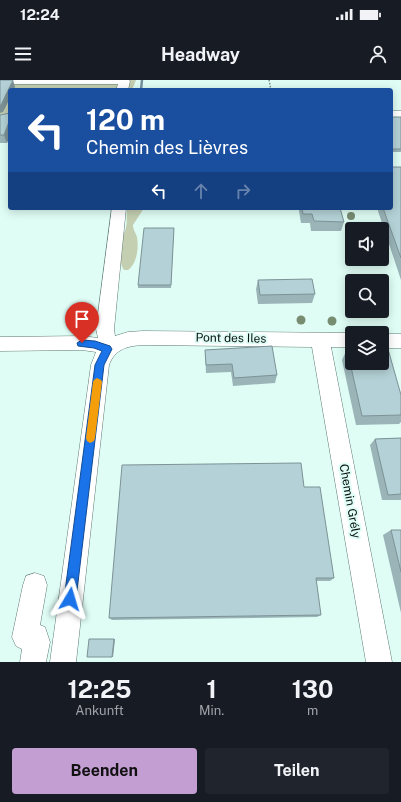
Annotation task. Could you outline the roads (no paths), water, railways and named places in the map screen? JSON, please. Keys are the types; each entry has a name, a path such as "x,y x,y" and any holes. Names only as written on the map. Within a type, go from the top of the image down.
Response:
{"street":[{"path":"0,81 124,81 122,88"},
{"path":"63,662 100,365 109,347 105,329 119,210"},
{"name":"Pont des Iles","path":"109,347 122,340 143,338 345,340"},
{"name":"Chemin Grély","path":"320,339 379,662"},
{"path":"389,341 401,341"},
{"path":"0,344 82,343 109,347"},
{"path":"33,662 37,642 36,636 25,637 35,585"}],"waterway":[{"path":"141,88 142,80"}]}
